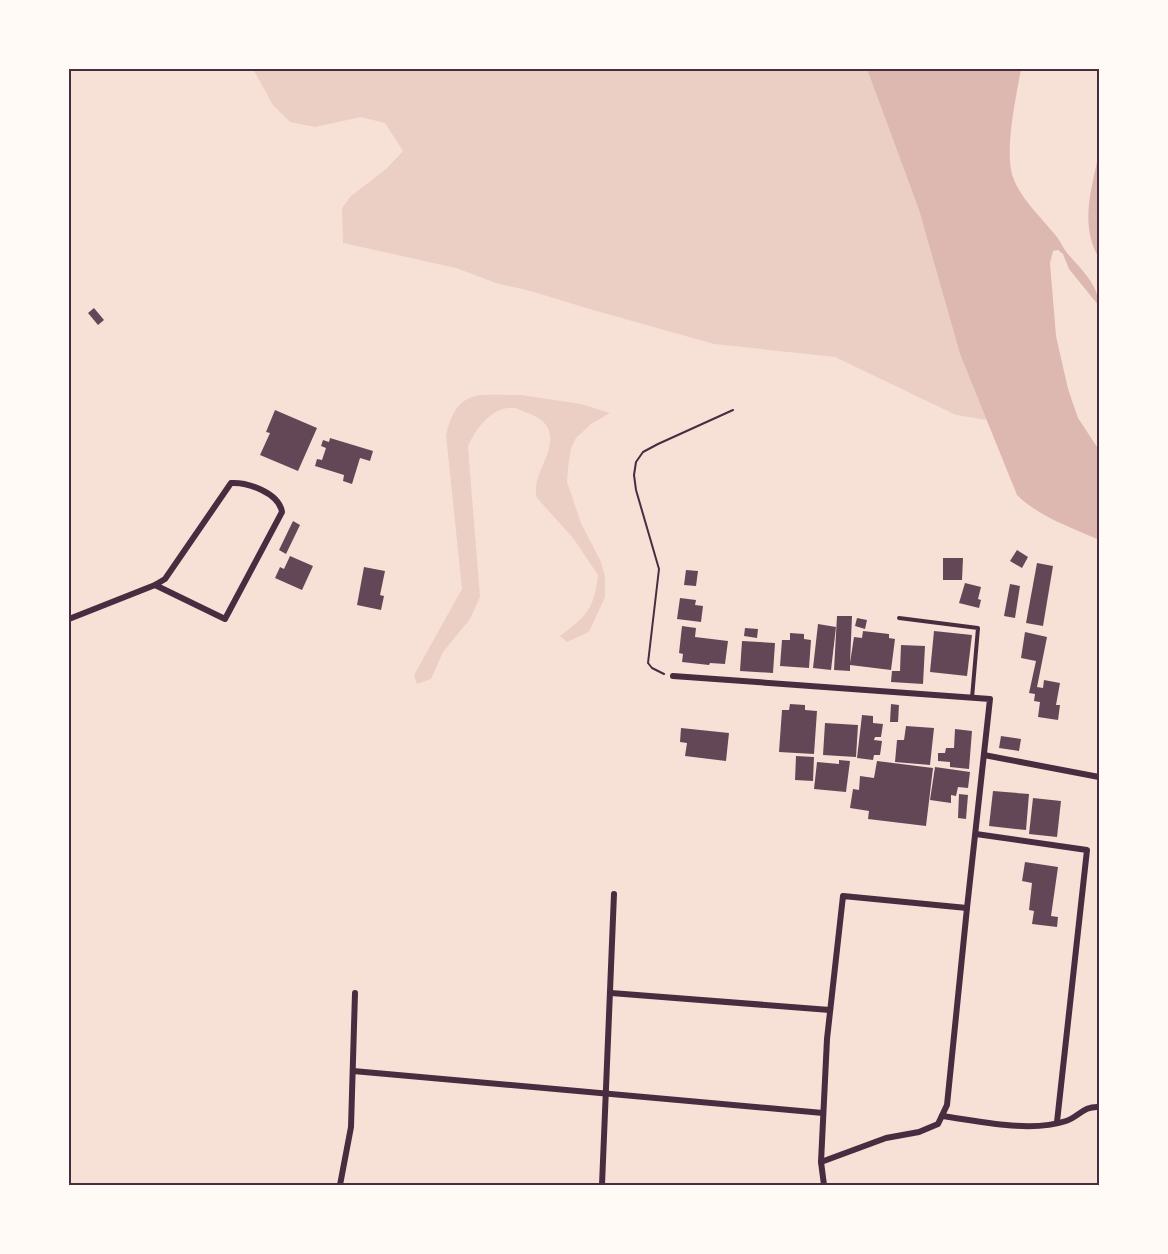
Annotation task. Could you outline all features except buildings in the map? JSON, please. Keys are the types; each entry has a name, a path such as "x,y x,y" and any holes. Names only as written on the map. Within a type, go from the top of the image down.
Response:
{"street":[{"path":"69,618 165,579 231,483 240,482 274,497 281,504 282,512 225,619 155,585"},
{"path":"673,676 990,699 947,1105 938,1124 919,1132 886,1138 821,1162"},
{"path":"984,755 1099,777"},
{"path":"976,834 1087,850 1057,1122"},
{"path":"602,1185 615,894"},
{"path":"824,1185 821,1162 823,1113 830,1010 843,896 967,908"},
{"path":"340,1185 351,1127 356,993"},
{"path":"611,993 830,1010"},
{"path":"353,1071 823,1113"},
{"path":"942,1116 1026,1127 1066,1121 1090,1106 1099,1107"}],"lane":[{"path":"899,618 978,628 972,698"}],"path":[{"path":"673,676 658,672 648,663 659,569 636,490 634,468 637,458 658,444 733,410"}],"shaded area":[{"path":"253,69 867,69 919,210 960,354 987,420 956,415 835,357 714,344 496,283 456,268 343,243 342,208 351,196 386,169 403,151 385,123 361,117 315,127 290,122 273,105"},
{"path":"867,69 1021,69 1010,136 1010,163 1015,183 1025,199 1088,277 1098,298 1099,306 1069,269 1063,254 1058,250 1053,251 1050,263 1056,336 1068,389 1078,418 1099,450 1099,540 1045,515 1017,495 960,354 919,210"},
{"path":"1099,153 1099,258 1093,245 1088,219"},
{"path":"521,395 581,404 610,413 591,424 576,438 571,448 567,482 581,523 601,562 605,577 605,597 589,632 567,642 560,636 588,611 598,575 573,538 537,498 537,481 549,448 548,428 538,418 517,408 499,410 480,426 468,447 480,597 470,619 443,652 431,679 417,684 414,675 462,589 446,435 451,419 457,408 472,397"}]}
